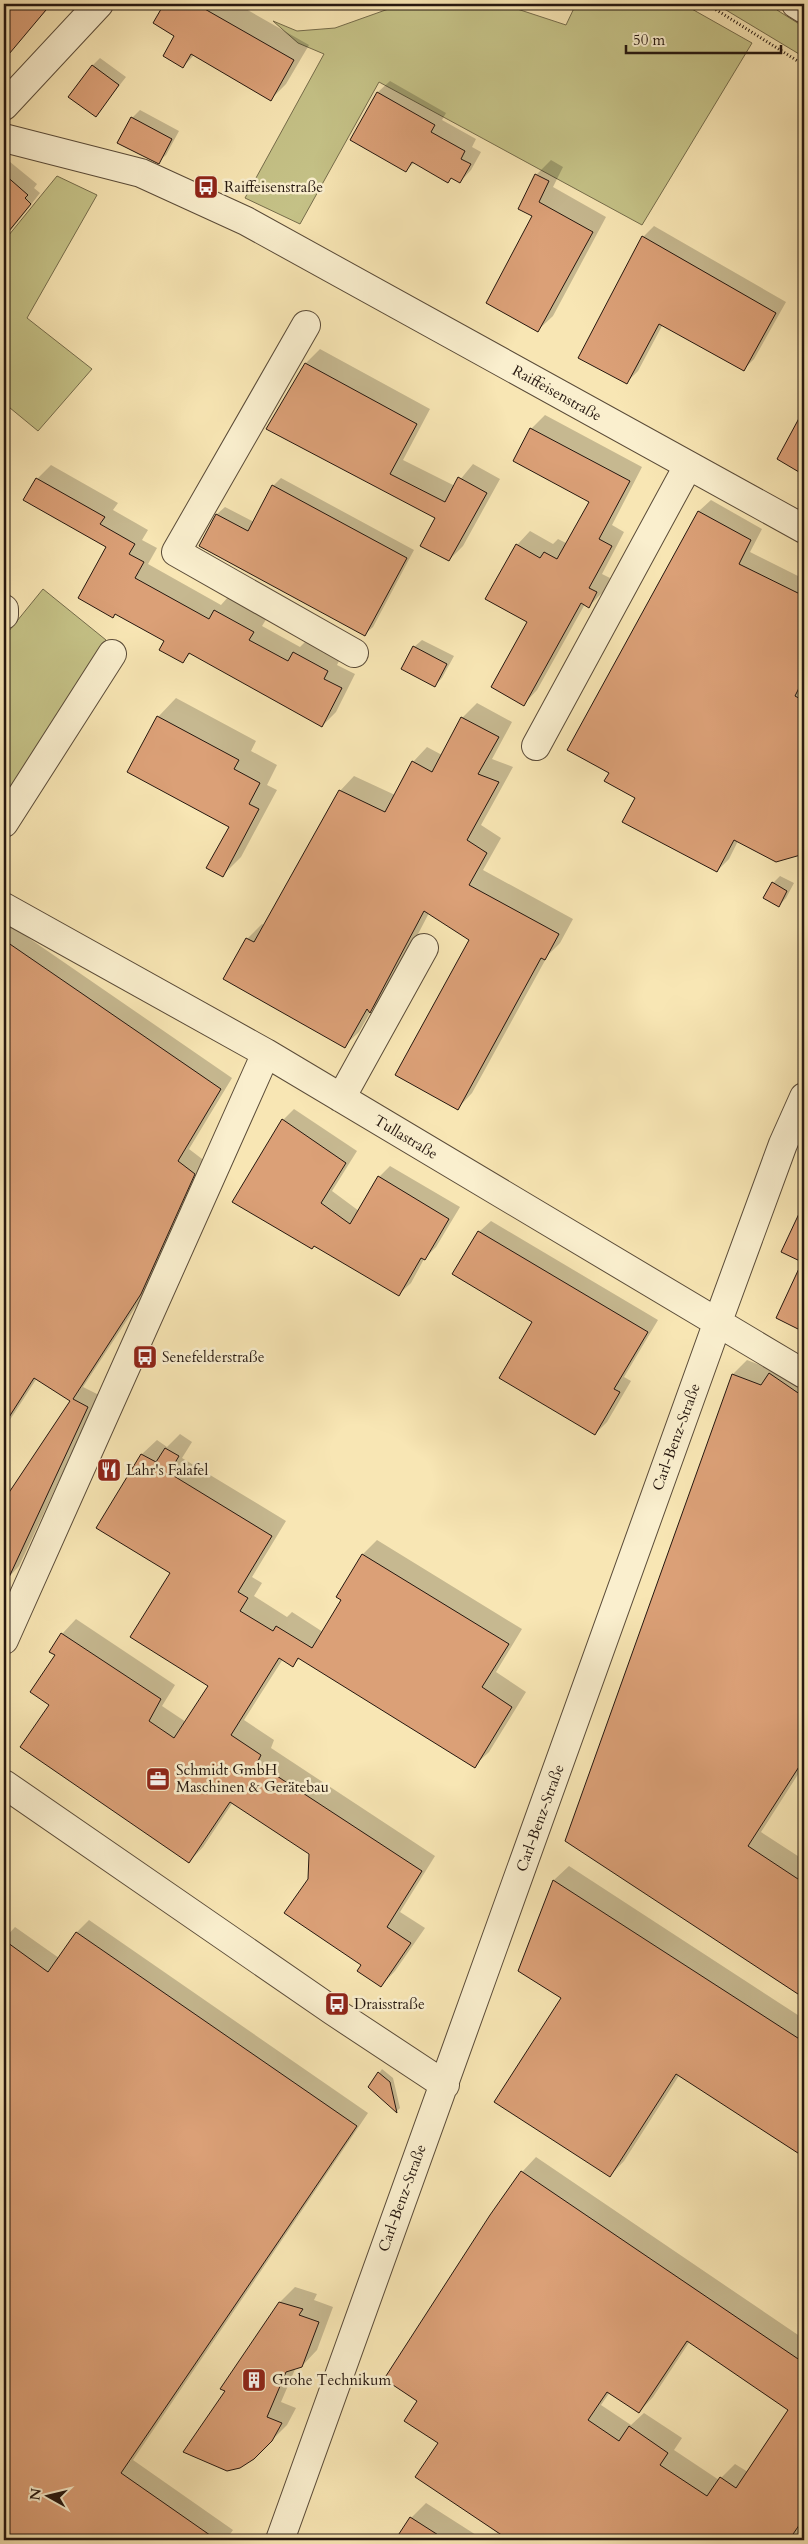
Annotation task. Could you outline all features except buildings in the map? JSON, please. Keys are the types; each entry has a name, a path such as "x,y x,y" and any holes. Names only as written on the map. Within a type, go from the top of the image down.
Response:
{"street":[{"path":"4,106 99,4"},
{"path":"796,4 804,9"},
{"name":"Raiffeisenstraße","path":"4,138 141,173 246,222 804,529"},
{"path":"306,325 176,552 354,653"},
{"path":"536,746 688,466"},
{"path":"4,609 4,615"},
{"path":"4,823 112,654"},
{"name":"Tullastraße","path":"4,907 266,1053 717,1324 804,1374"},
{"path":"341,1098 424,948"},
{"path":"4,1640 266,1053"},
{"name":"Carl-Benz-Straße","path":"280,2540 717,1324 783,1144 804,1097"},
{"path":"4,1784 325,2005 445,2085"}],"path":[{"path":"707,4 804,65"}],"shaded area":[{"path":"396,4 502,4 566,25 576,4 683,4 752,43 642,225 379,82 300,224 245,198 324,54 298,43 273,21 297,31 335,28 394,7"},
{"path":"716,4 773,4 777,10 804,27 804,57"},
{"path":"57,176 97,195 27,318 92,369 38,431 4,403 4,241"},
{"path":"43,589 106,640 4,810 4,637"}],"place":[{"name":"Raiffeisenstraße","path":"206,187"},
{"name":"Senefelderstraße","path":"145,1357"},
{"name":"Lahr's Falafel","path":"109,1470"},
{"name":"Schmidt GmbH Maschinen & Gerätebau","path":"158,1779"},
{"name":"Draisstraße","path":"337,2004"},
{"name":"Grohe Technikum","path":"254,2380"}]}
